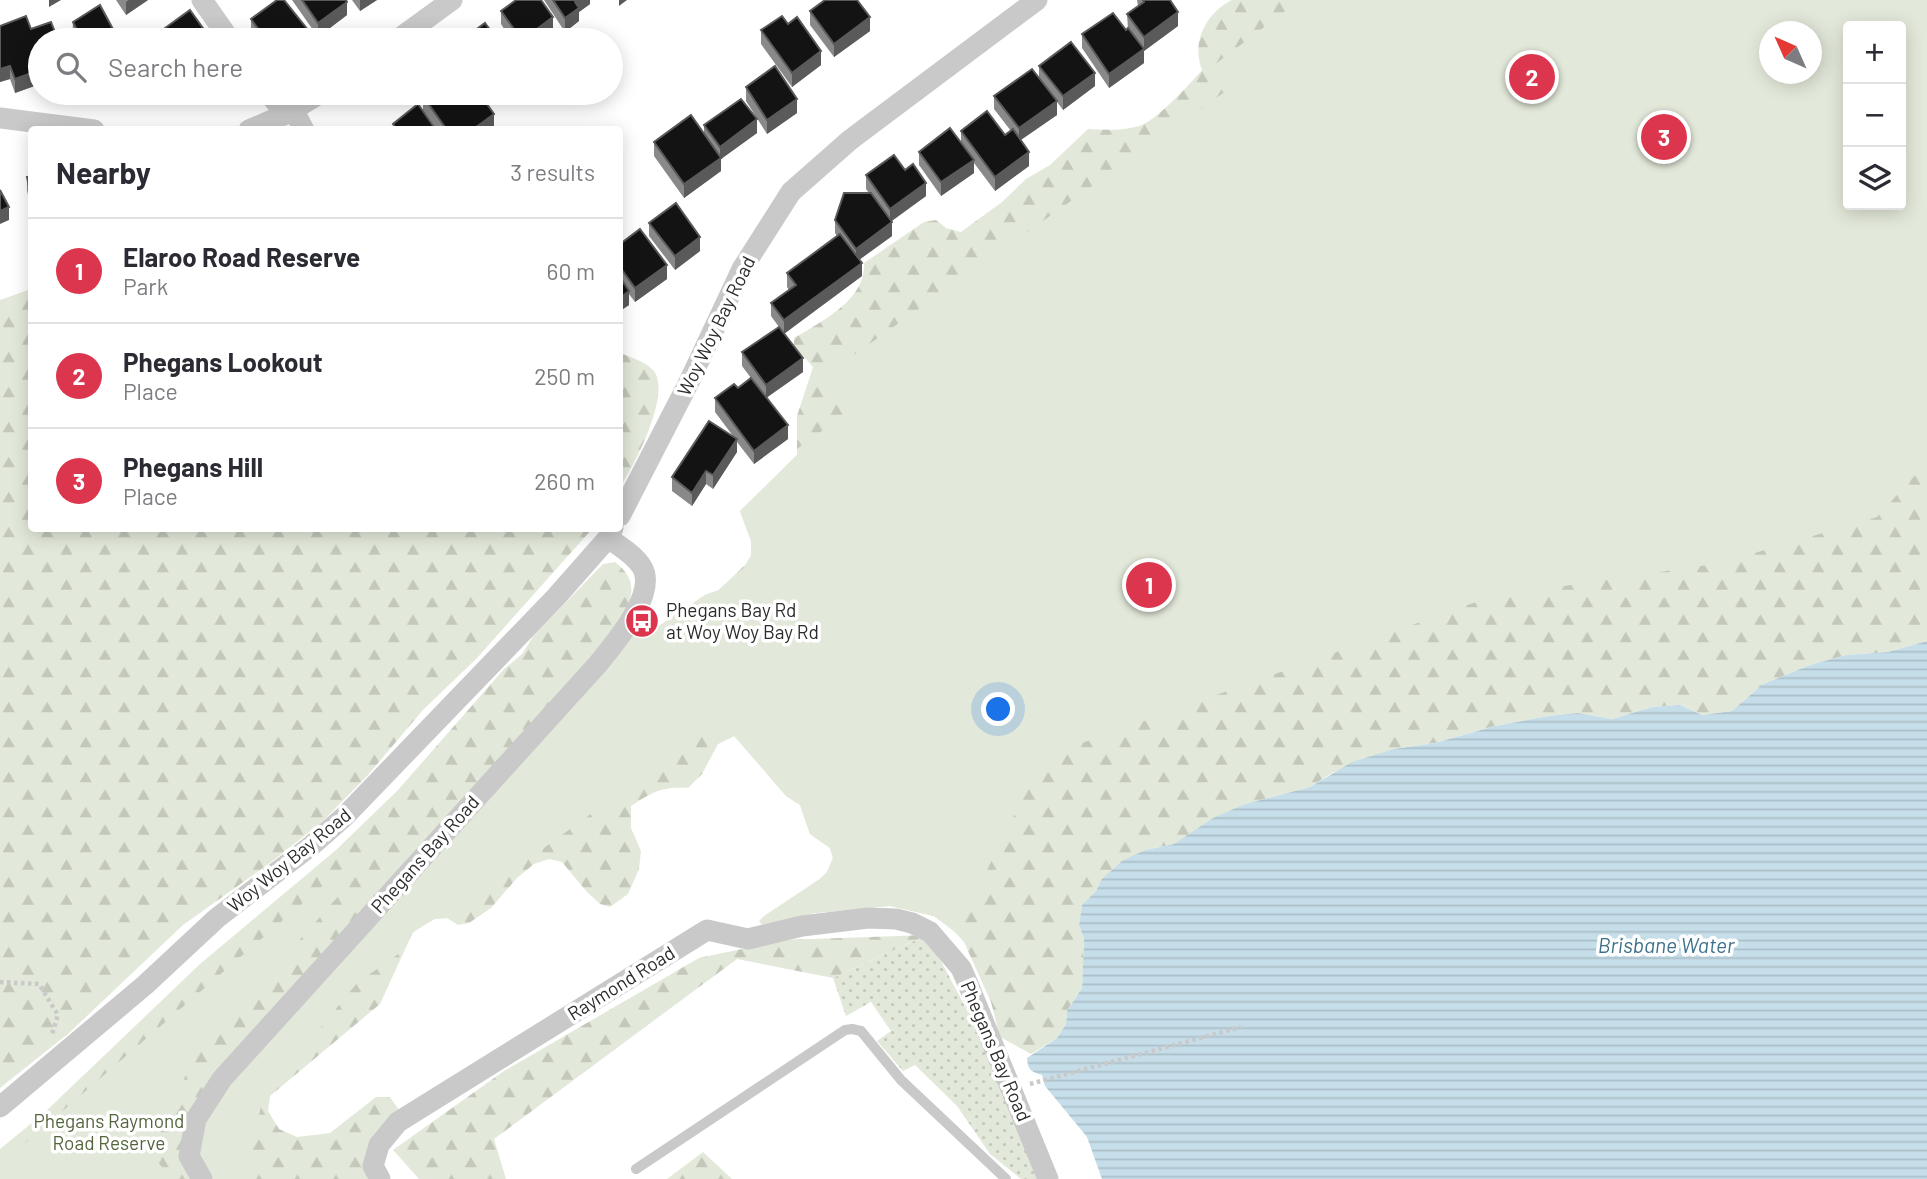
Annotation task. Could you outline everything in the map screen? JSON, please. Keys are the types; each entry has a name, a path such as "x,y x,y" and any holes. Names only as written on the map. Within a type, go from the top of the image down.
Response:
{"street":[{"path":"202,0 222,28"},
{"path":"414,28 452,0"},
{"name":"Woy Woy Bay Road","path":"623,510 689,382 741,269 791,192 850,140 1037,0"},
{"path":"282,105 301,126"},
{"path":"258,126 301,105"},
{"path":"0,118 63,126"},
{"name":"Woy Woy Bay Road","path":"0,1107 145,985 217,918 312,845 345,816 556,597 610,533"},
{"name":"Phegans Bay Road","path":"202,1179 189,1156 196,1119 222,1079 598,664 633,619 646,578 643,570 610,533"},
{"name":"Raymond Road","path":"380,1179 373,1166 379,1145 398,1122 707,930 748,939 802,926 868,918 896,919 930,932"},
{"name":"Phegans Bay Road","path":"930,932 961,968 1048,1179"}],"lane":[{"path":"636,1168 845,1030 852,1029 860,1031 901,1080 1006,1179"}],"path":[{"path":"0,982 40,984 58,1015 51,1038"},
{"path":"1012,1089 1241,1027"}],"green space":[{"path":"1232,0 1927,0 1927,641 1888,652 1846,655 1810,665 1763,684 1732,711 1702,715 1680,705 1652,707 1612,719 1578,713 1548,716 1495,726 1435,743 1394,749 1332,773 1310,787 1245,804 1174,844 1145,850 1101,880 1096,891 1082,906 1079,925 1084,939 1082,988 1067,1011 1066,1024 1057,1038 1031,1054 1000,1037 991,1002 964,942 934,916 890,906 814,913 762,925 759,921 763,917 820,879 827,872 833,858 830,848 810,834 800,805 786,796 734,736 718,744 702,774 688,788 658,791 631,806 631,828 641,851 639,869 628,894 610,907 600,904 562,862 549,859 534,864 517,878 491,908 469,923 458,925 447,918 434,919 413,932 380,1004 270,1096 268,1111 279,1129 297,1137 330,1133 376,1097 390,1097 399,1110 368,1150 363,1167 368,1179 213,1179 202,1124 625,641 646,627 656,628 705,595 719,590 745,565 752,554 751,541 740,511 797,455 797,416 813,367 794,346 794,338 829,317 850,299 863,276 864,263 924,222 936,220 946,228 961,232 1002,202 1026,179 1050,165 1088,129 1127,129 1154,118 1202,70 1198,49 1200,39 1208,20"},
{"path":"1300,0 1927,0 1927,462 1877,517 1721,563 1490,597 1043,757 956,933 934,916 890,906 814,913 770,924 764,916 827,872 833,858 830,848 810,834 800,805 786,796 734,736 718,744 707,730 447,918 434,919 413,932 404,950 357,983 262,1100 247,1179 213,1179 203,1167 198,1143 213,1106 228,1084 625,641 645,627 656,628 705,595 719,590 754,561 751,541 740,511 797,455 797,449 844,415 820,379 1233,86 1214,65"},
{"path":"28,290 28,532 589,532 478,657 423,710 368,775 322,822 183,925 69,1033 0,1088 0,300"},
{"path":"623,354 650,367 658,380 655,411 634,463 623,482"},
{"path":"615,562 627,575 631,588 623,619 193,1179 0,1179 0,1149 44,1113 200,964 336,850 398,790 504,669 522,654 534,635 603,564"},
{"name":"Phegans Raymond Road Reserve","path":"430,793 192,1061 151,1154 172,1179 0,1179 0,1165"},
{"path":"927,935 983,1040 1037,1179 1021,1179 990,1154 957,1106 915,1065 903,1071 877,1041 891,1031 871,1002 846,1016 833,978"},
{"path":"927,935 833,978 737,959 494,1139 506,1179 419,1179 393,1150 504,1071 699,958 784,940"},
{"path":"703,1152 732,1179 667,1179"}],"water":[{"name":"Brisbane Water","path":"1927,641 1927,1179 1102,1179 1087,1137 1045,1086 1042,1075 1029,1068 1027,1058 1057,1038 1066,1024 1067,1011 1082,988 1084,939 1079,925 1082,905 1096,891 1101,880 1122,861 1145,850 1174,844 1213,818 1245,804 1310,787 1352,762 1394,749 1435,743 1495,726 1548,716 1578,713 1612,719 1652,707 1680,705 1702,715 1732,711 1763,684 1810,665 1846,655 1888,652"}],"building":[{"path":"277,0 284,0 306,28 257,28 251,19"},
{"path":"302,0 346,0 347,2 318,23"},
{"path":"516,0 541,0 553,17 538,28 513,28 501,11"},
{"path":"553,0 577,0 575,2 579,8 565,18"},
{"path":"825,0 857,0 870,17 834,44 810,11"},
{"path":"1143,0 1170,0 1178,12 1144,37 1127,14 1144,2"},
{"path":"100,5 112,28 76,28 73,22"},
{"path":"190,10 203,28 165,28"},
{"path":"1113,13 1144,49 1109,74 1082,34"},
{"path":"26,16 31,28 28,28 28,74 15,79 10,66 0,69 0,26"},
{"path":"782,16 788,24 797,17 821,51 792,73 761,30"},
{"path":"51,22 53,28 34,28"},
{"path":"1071,42 1095,73 1063,96 1039,66"},
{"path":"775,66 797,99 767,120 746,87"},
{"path":"1032,69 1057,101 1019,128 994,96"},
{"path":"741,99 757,119 720,147 704,125"},
{"path":"419,105 433,126 394,126 393,124"},
{"path":"429,105 488,105 494,114 478,126 444,126"},
{"path":"987,111 1005,135 1013,129 1029,152 995,177 961,131"},
{"path":"691,115 721,158 684,184 654,142"},
{"path":"950,128 974,160 941,182 919,152"},
{"path":"894,155 905,170 913,164 926,183 890,209 866,175"},
{"path":"0,190 9,207 0,211"},
{"path":"844,193 871,193 892,222 856,249 835,220"},
{"path":"676,203 700,237 675,256 649,223"},
{"path":"640,229 667,265 635,288 623,271 623,242"},
{"path":"840,234 862,263 784,320 771,303 796,285 787,273"},
{"path":"623,282 629,291 623,296"},
{"path":"779,327 803,358 766,385 742,352"},
{"path":"751,378 788,425 754,451 715,398 734,384 738,388"},
{"path":"709,421 737,439 713,475 706,471 692,493 672,477"}],"place":[{"name":"Phegans Lookout","path":"1532,77"},
{"name":"Phegans Hill","path":"1664,137"},
{"name":"Elaroo Road Reserve","path":"1149,585"},
{"name":"Phegans Bay Rd at Woy Woy Bay Rd","path":"642,621"}]}
